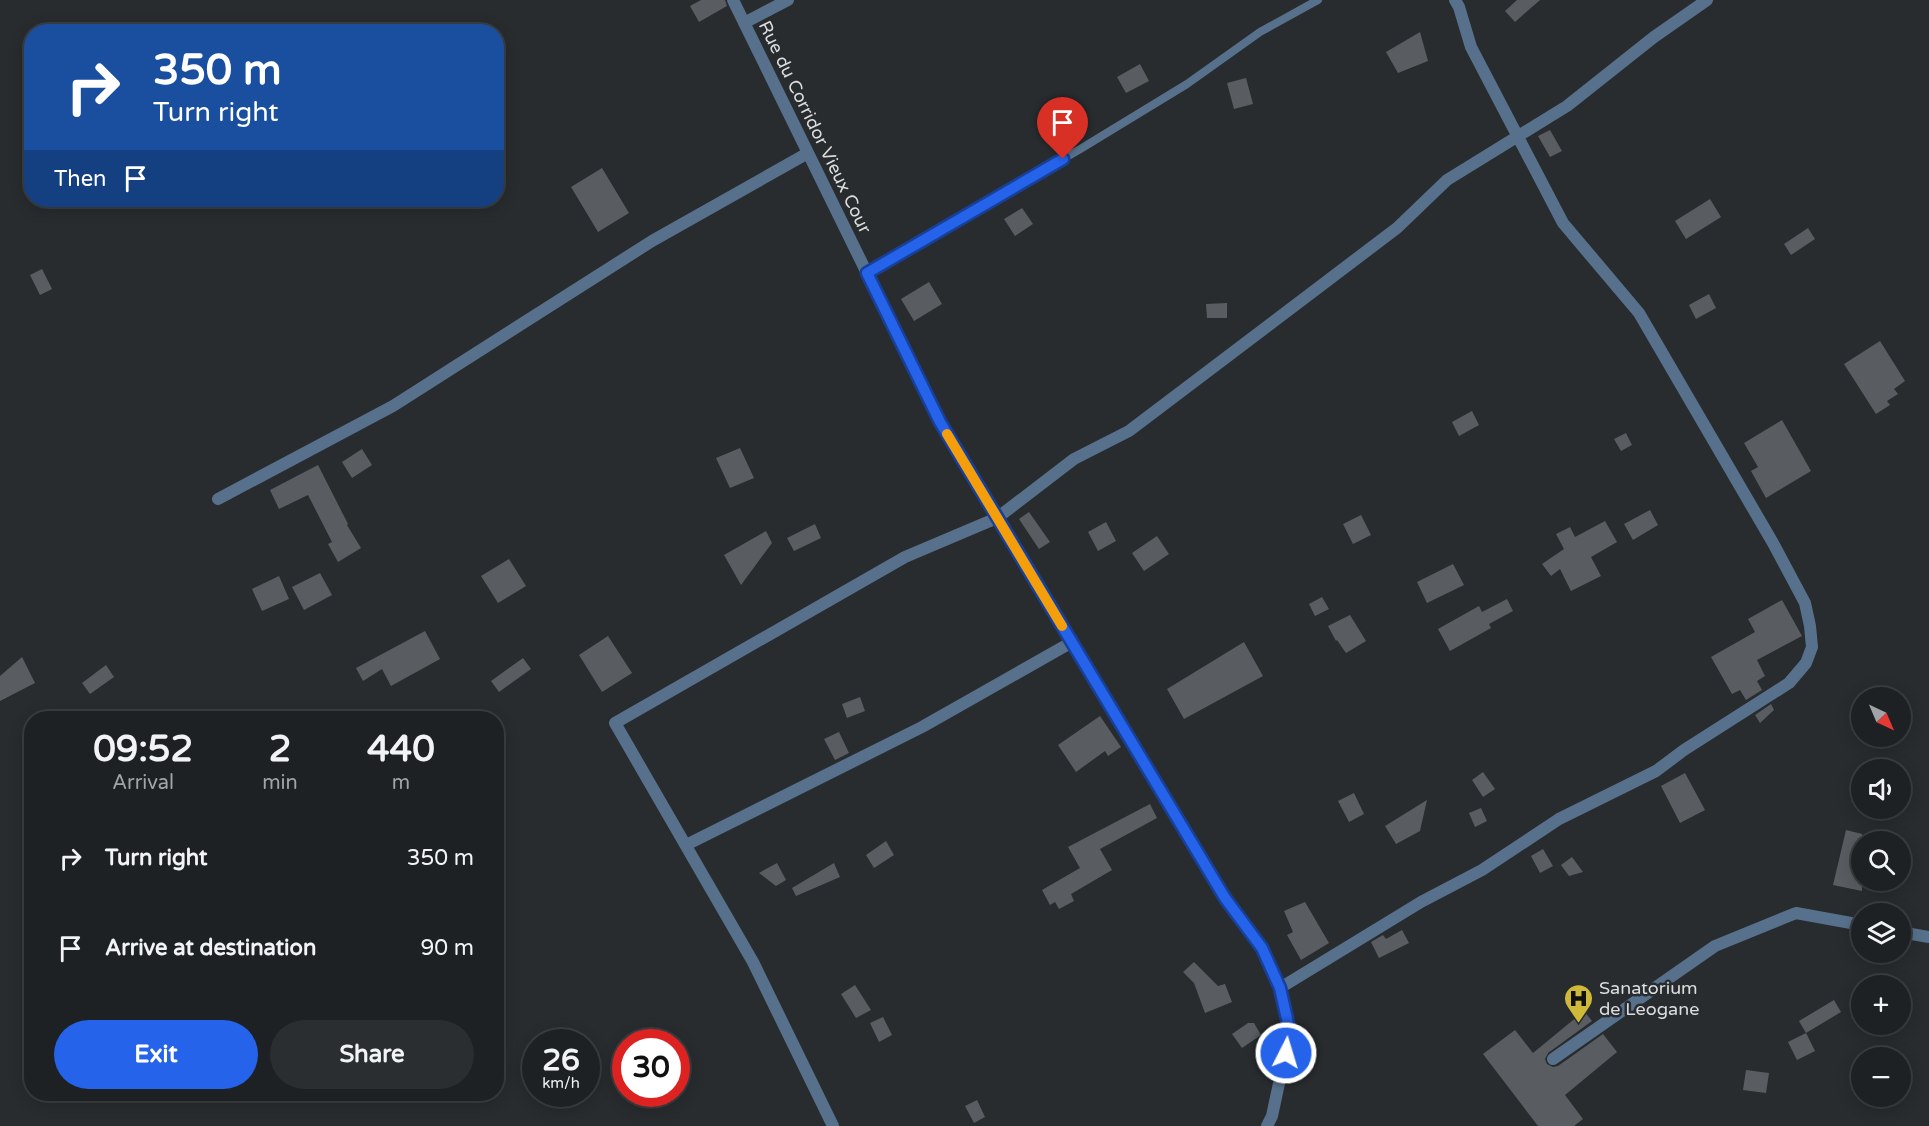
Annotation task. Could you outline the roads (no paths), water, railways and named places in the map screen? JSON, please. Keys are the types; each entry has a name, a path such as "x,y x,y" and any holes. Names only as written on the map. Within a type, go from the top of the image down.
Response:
{"street":[{"name":"Rue du Corridor Vieux Cour","path":"733,0 940,422 1225,898 1262,948 1280,988 1290,1032 1272,1116 1267,1126"},
{"path":"744,23 788,0"},
{"path":"1280,988 1421,902 1482,870 1559,819 1656,771 1684,750 1789,683 1806,663 1812,647 1805,603 1767,533 1640,313 1563,223 1471,47 1455,0"},
{"path":"832,1126 753,962 615,723 905,557 997,518 1074,459 1130,431 1397,228 1447,180 1567,106 1653,37 1707,0"},
{"path":"218,499 393,406 652,241 808,153"},
{"path":"686,845 922,728 1072,642"},
{"path":"1553,1059 1715,946 1796,913 1851,923"},
{"path":"1911,934 1929,937"}],"lane":[{"path":"867,273 1082,148 1187,84 1260,32 1318,0"}],"place":[{"name":"Sanatorium de Leogane","path":"1578,1024"}]}
